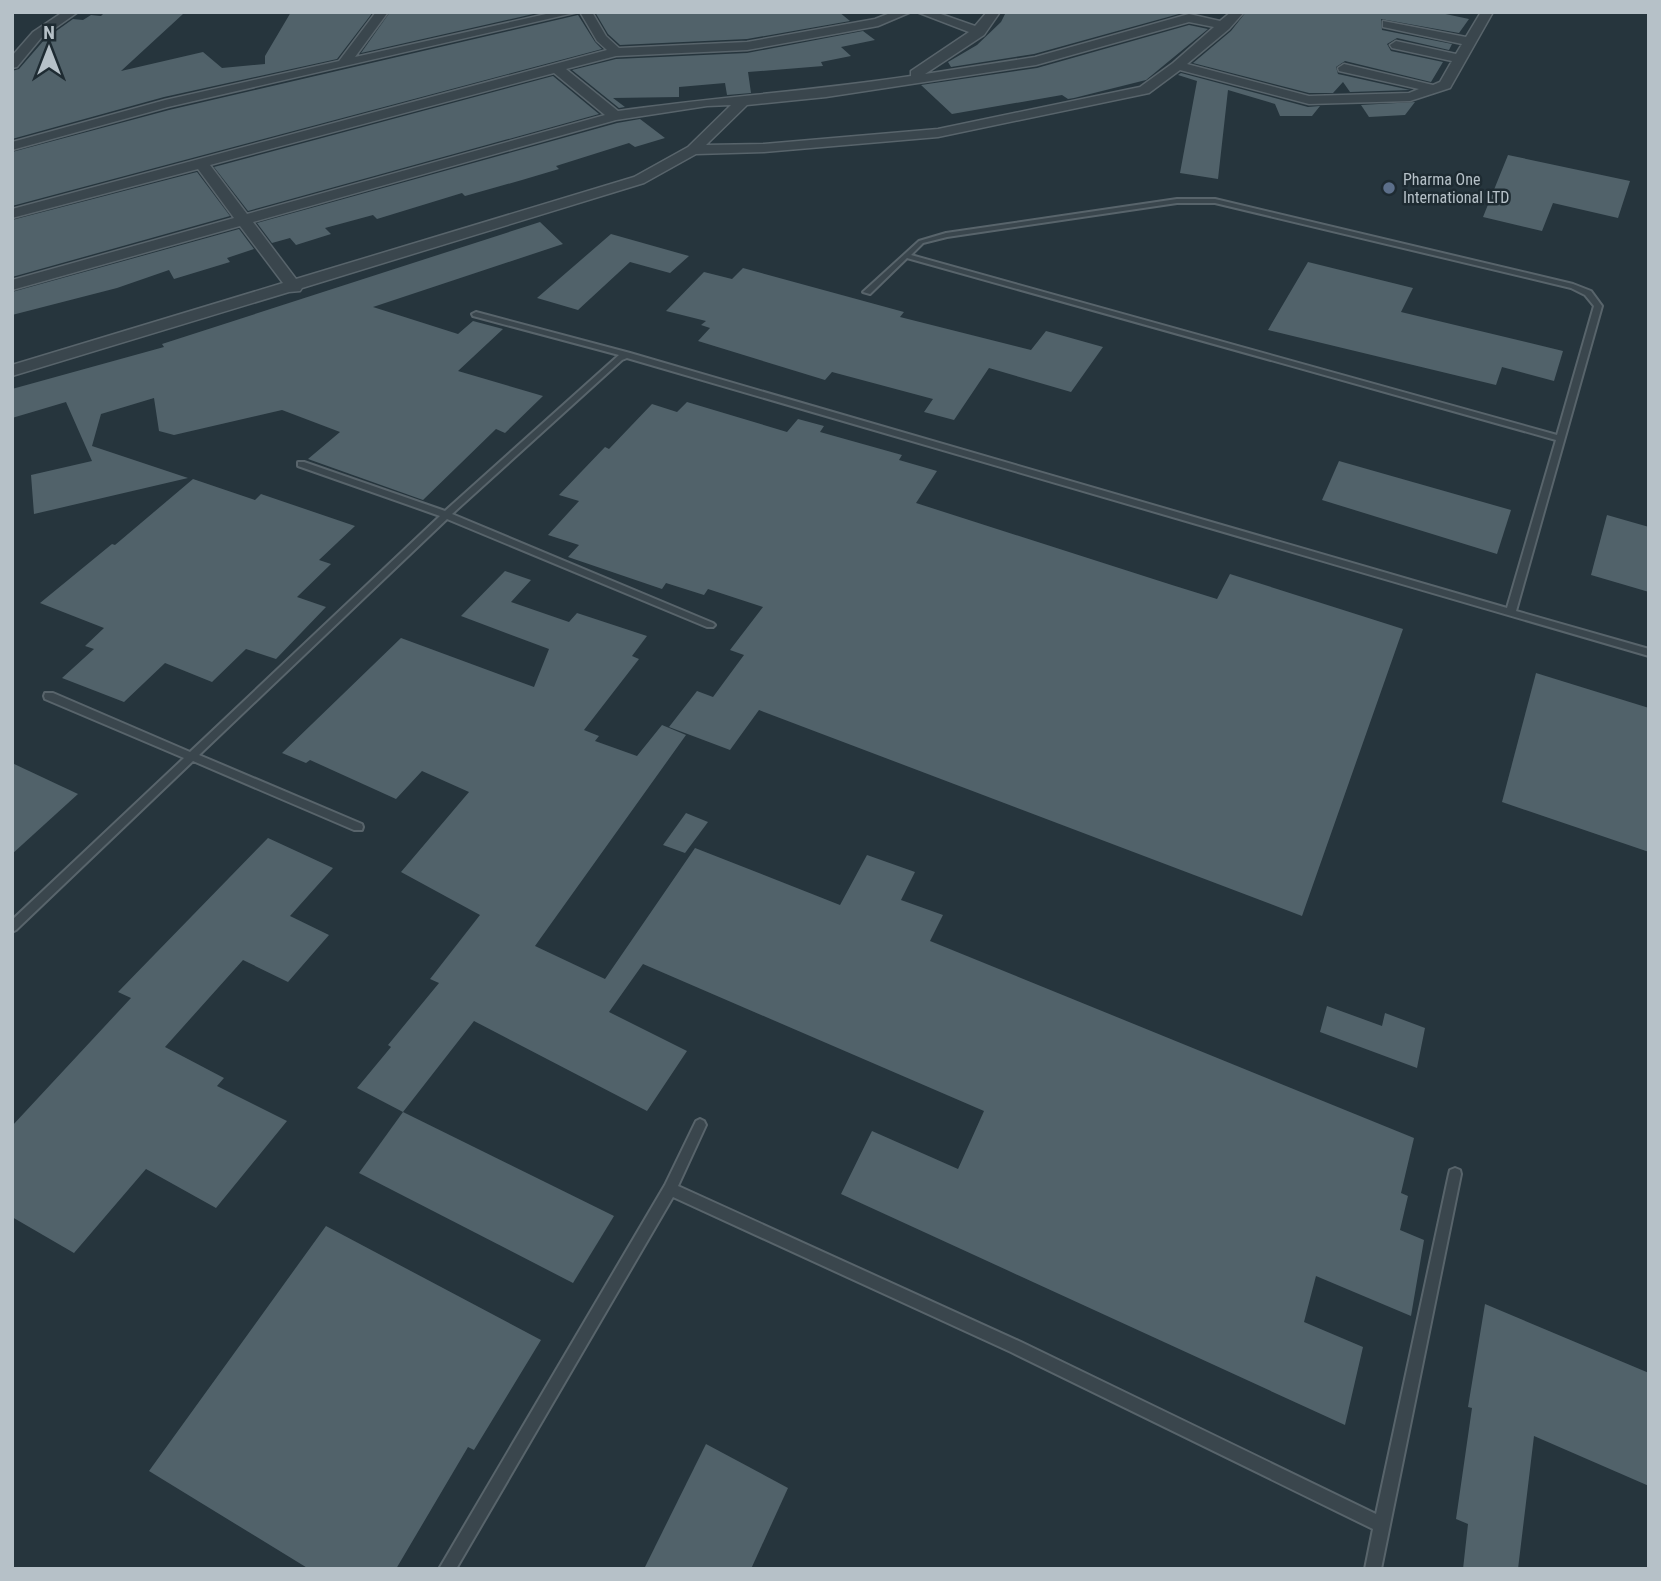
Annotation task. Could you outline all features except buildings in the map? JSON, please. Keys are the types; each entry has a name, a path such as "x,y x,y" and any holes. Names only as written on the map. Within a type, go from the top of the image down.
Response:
{"street":[{"path":"12,64 37,35 72,12"},
{"path":"344,63 382,12"},
{"path":"12,146 165,104 572,12"},
{"path":"586,12 601,38 617,52"},
{"path":"12,214 617,52 747,46 878,22 905,12"},
{"path":"922,12 980,32"},
{"path":"907,79 967,44 980,32 993,12"},
{"path":"693,150 764,148 938,133 1144,90 1178,66 1238,12"},
{"path":"1178,66 1309,100 1410,97 1445,85 1487,12"},
{"path":"12,285 615,117 707,102 826,93 1036,61 1189,18 1225,26"},
{"path":"1387,24 1472,41"},
{"path":"1396,45 1461,58"},
{"path":"555,67 615,117"},
{"path":"1344,68 1434,89"},
{"path":"12,371 294,288 639,180 693,150 743,101"},
{"path":"201,163 294,288"}],"lane":[{"path":"867,292 921,242 946,235 1177,201 1215,201 1573,286 1588,293 1598,306 1511,612"},
{"path":"907,256 1561,439"},
{"path":"476,314 627,355 1649,653"},
{"path":"12,928 446,514 619,358 627,355"},
{"path":"301,464 446,514 710,625"},
{"path":"49,696 358,827"},
{"path":"447,1569 670,1189 700,1125"},
{"path":"1373,1569 1455,1174"},
{"path":"670,1189 1016,1347 1381,1525"}],"place":[{"name":"Pharma One International LTD","path":"1389,188"}]}
